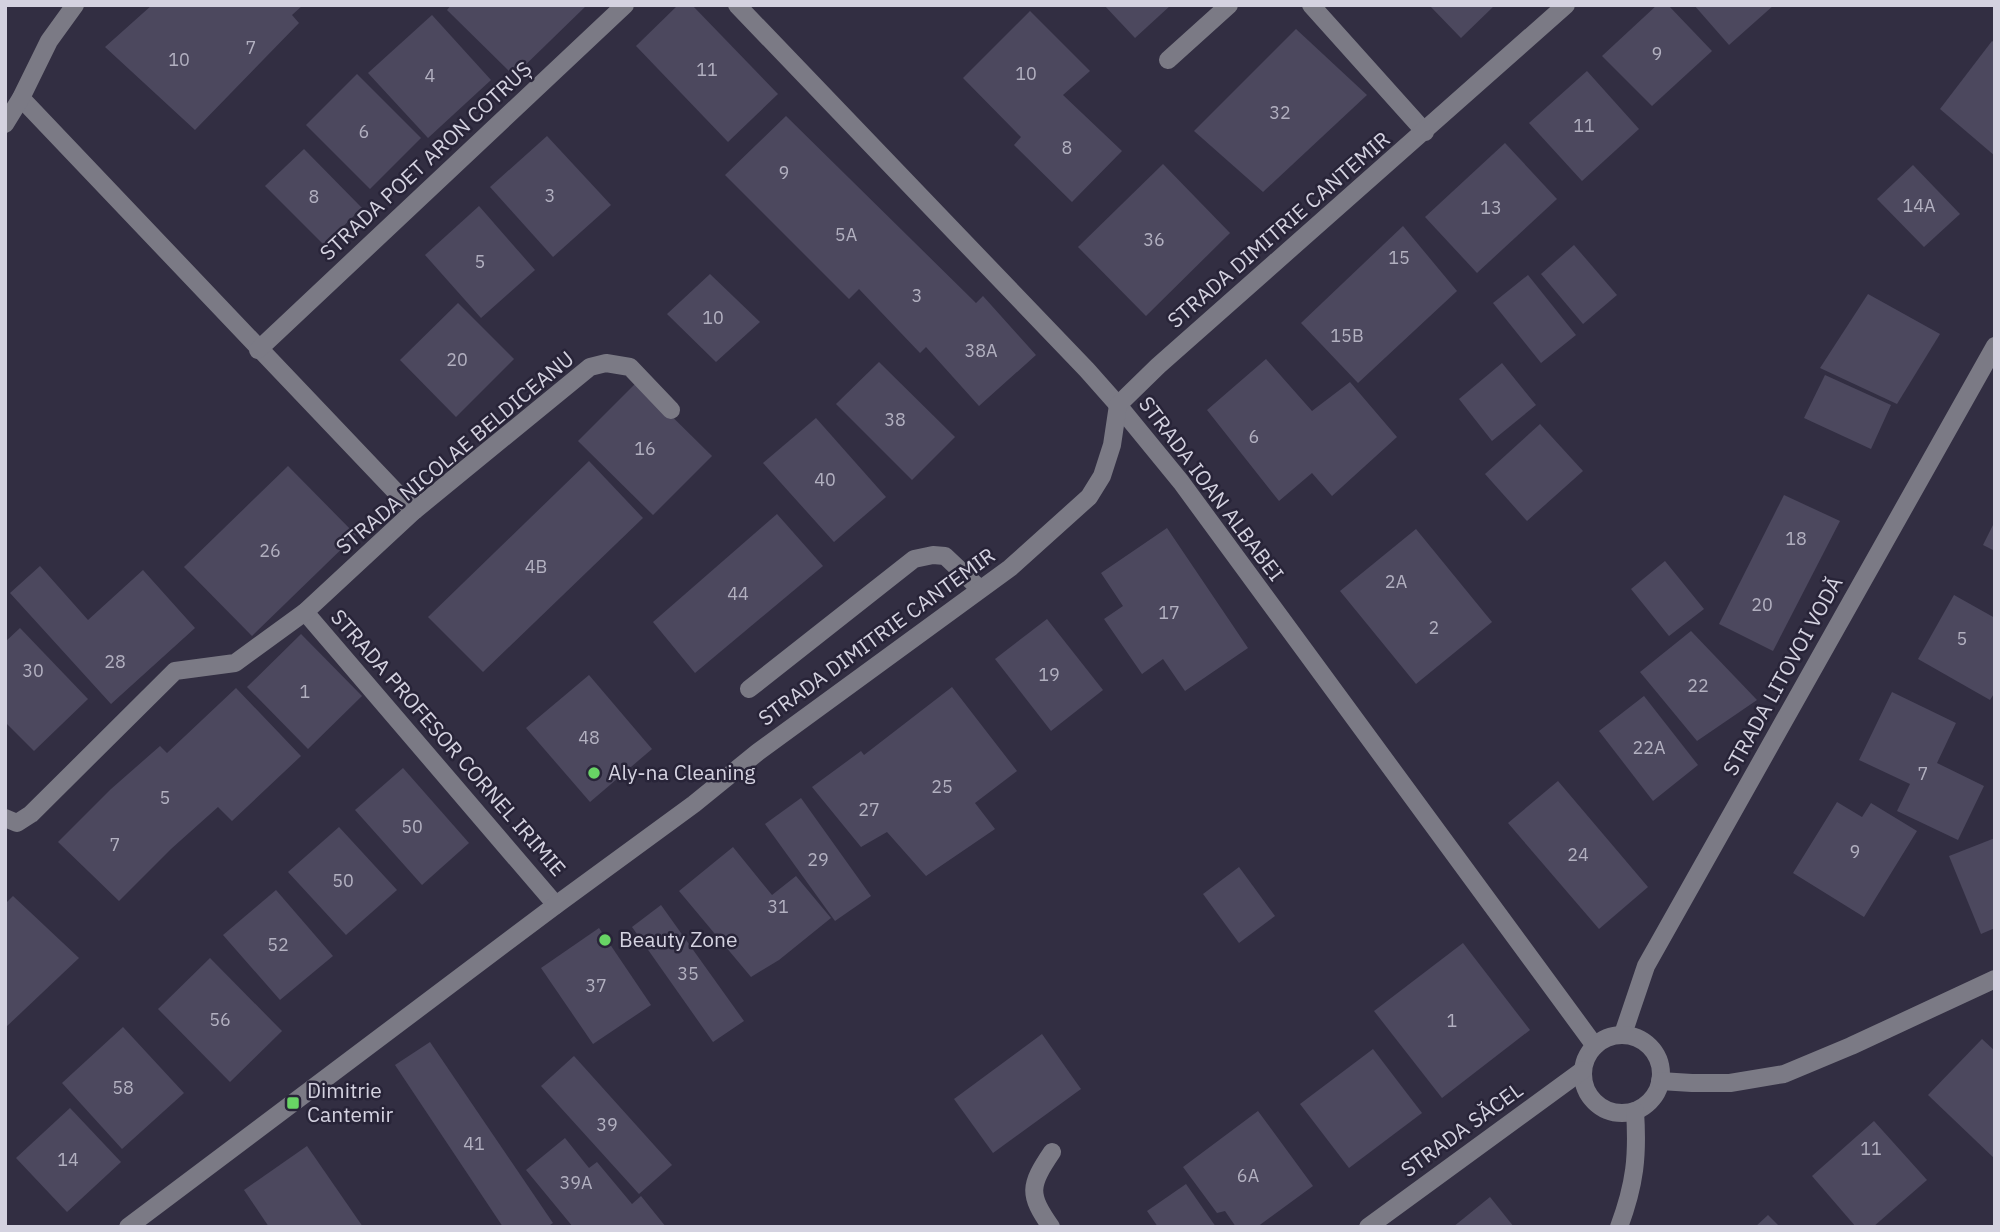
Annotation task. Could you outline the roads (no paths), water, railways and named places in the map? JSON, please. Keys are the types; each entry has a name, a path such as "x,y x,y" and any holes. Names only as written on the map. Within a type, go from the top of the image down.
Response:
{"street":[{"path":"5,124 21,99 49,41 75,5"},
{"name":"STRADA POET ARON COTRUȘ","path":"258,350 625,5"},
{"name":"STRADA IOAN ALBABEI","path":"737,5 1118,405 1190,493 1595,1046"},
{"path":"1168,60 1229,5"},
{"path":"1311,5 1425,132"},
{"name":"STRADA DIMITRIE CANTEMIR","path":"128,1227 694,804 758,752 1010,568 1088,497 1102,477 1112,444 1118,405 1158,366 1566,5"},
{"path":"21,99 414,511"},
{"name":"STRADA LITOVOI VODĂ","path":"1623,1034 1646,966 1995,346"},
{"name":"STRADA NICOLAE BELDICEANU","path":"5,818 18,823 31,814 175,671 235,663 305,612 414,511 590,367 606,363 630,367 671,410"},
{"path":"749,689 914,559 933,555 945,556 980,589"},
{"name":"STRADA PROFESOR CORNEL IRIMIE","path":"305,612 556,905"},
{"path":"1660,1081 1730,1083 1784,1074 1995,979"},
{"path":"1623,1034 1647,1045 1656,1055 1661,1067 1660,1081 1652,1099 1635,1111 1622,1113 1609,1111 1598,1105 1589,1095 1583,1070 1589,1053 1595,1046 1613,1035 1623,1034"},
{"name":"STRADA SĂCEL","path":"1368,1227 1583,1070"},
{"path":"1619,1227 1636,1169 1635,1111"},
{"path":"1051,1227 1034,1199 1034,1188 1040,1170 1052,1152"}],"place":[{"name":"Aly-na Cleaning","path":"594,773"},
{"name":"Beauty Zone","path":"605,940"},
{"name":"Dimitrie Cantemir","path":"293,1103"}]}
